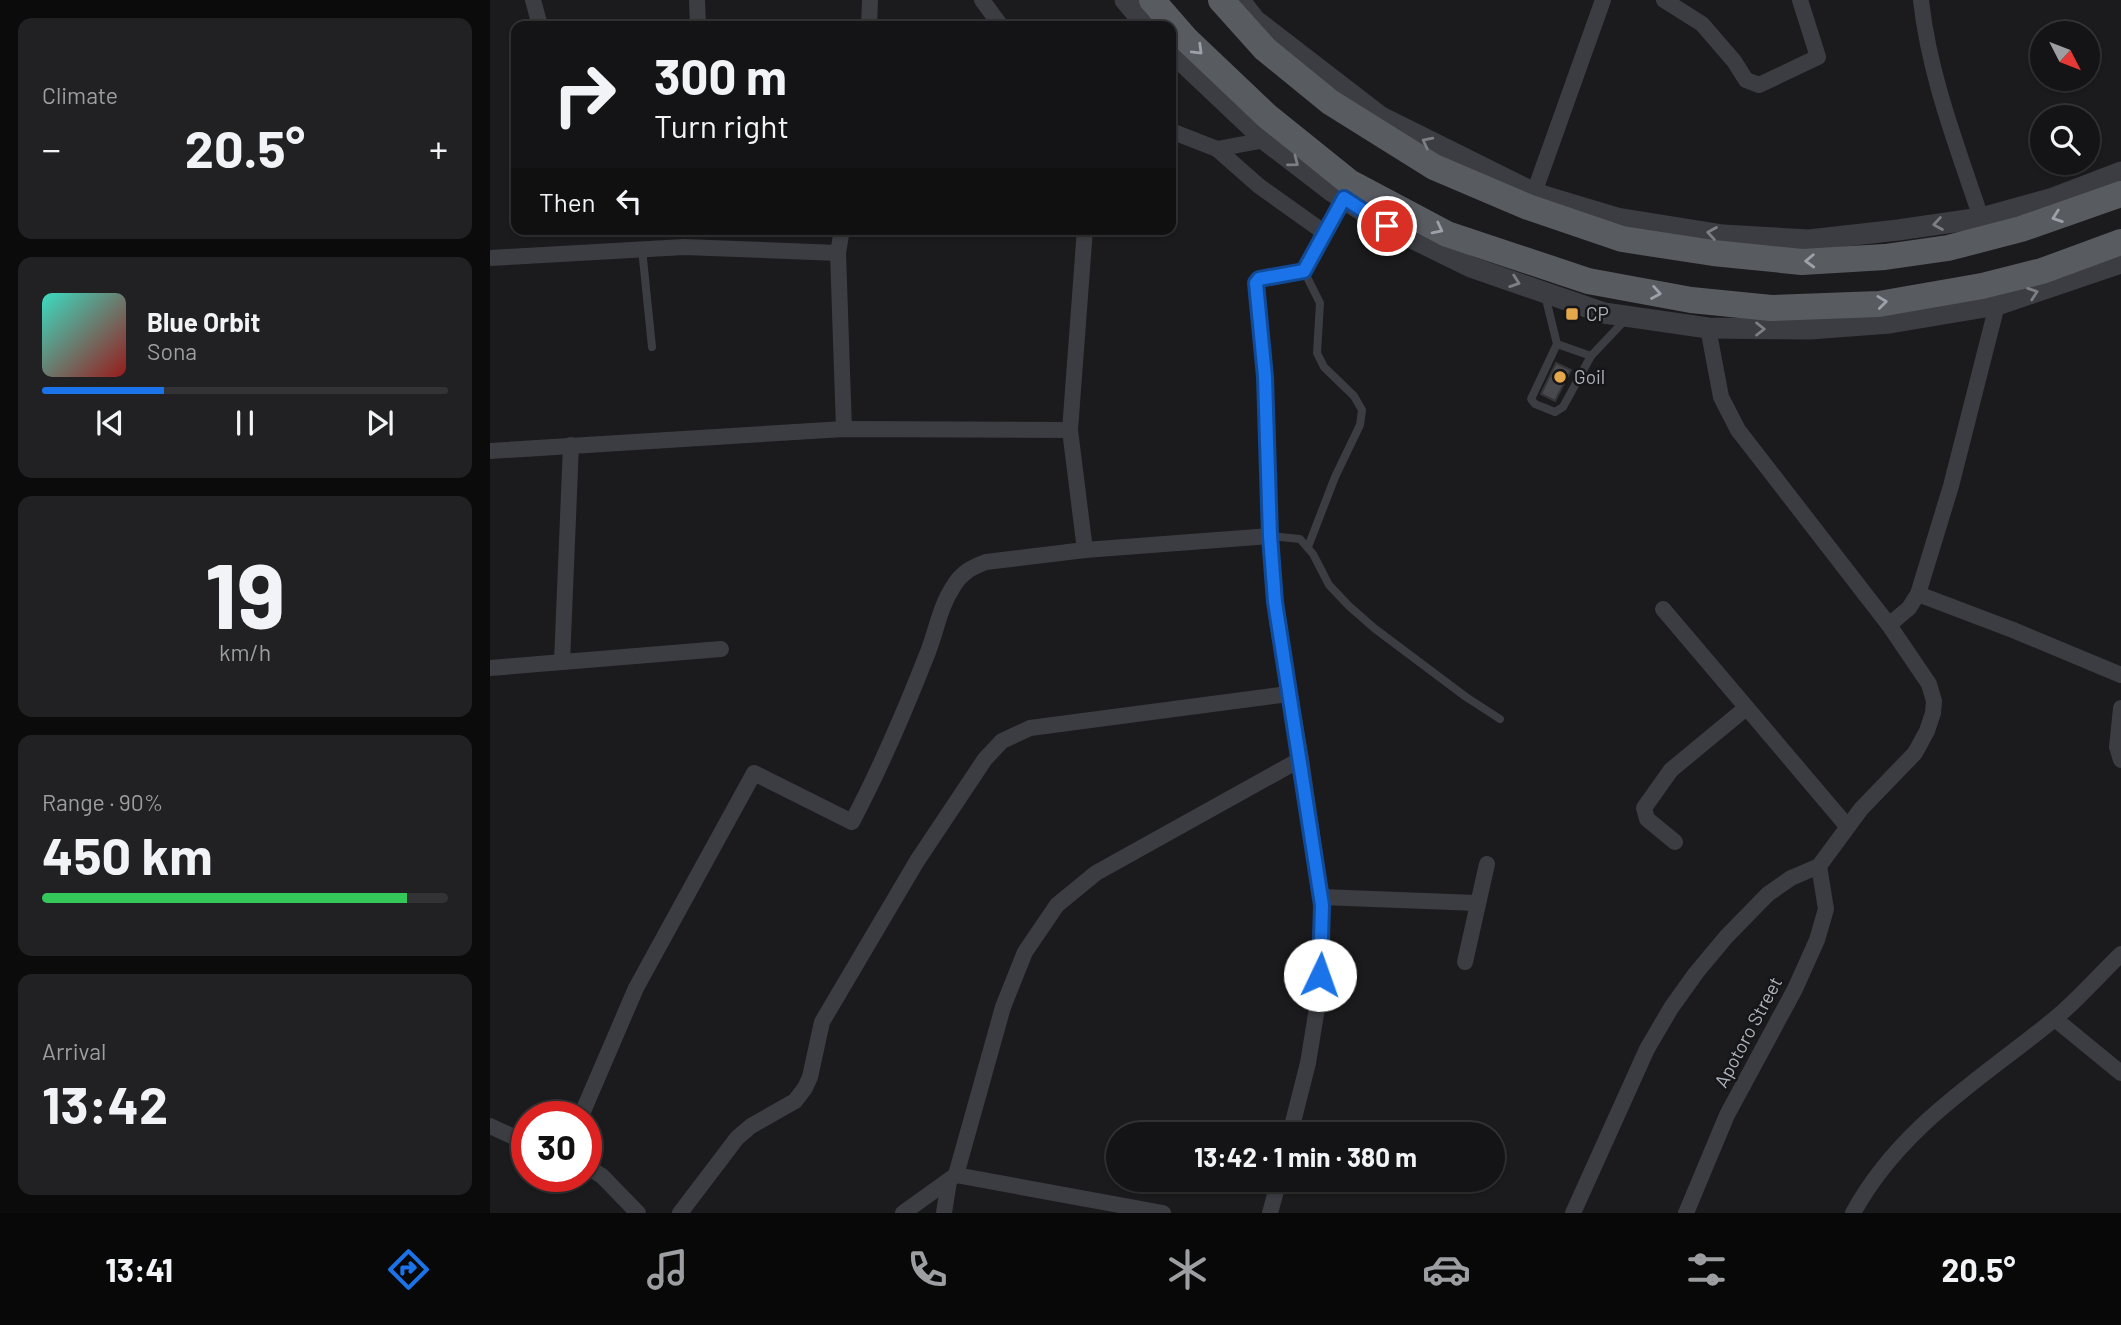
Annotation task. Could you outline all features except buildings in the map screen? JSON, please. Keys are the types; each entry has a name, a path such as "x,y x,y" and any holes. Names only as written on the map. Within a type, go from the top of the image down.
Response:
{"main road":[{"path":"1152,0 1171,21"},
{"path":"1221,0 1265,49 1330,102 1434,167 1528,207 1622,239 1713,253 1802,262 1885,257 1948,248 2009,232 2121,194"},
{"path":"1176,27 1267,116 1349,182 1447,233 1588,281 1691,300 1771,308 1879,303 1982,286 2042,271 2121,242"}],"street":[{"path":"533,0 539,21"},
{"path":"697,0 698,21"},
{"path":"869,21 870,0"},
{"path":"982,0 997,21"},
{"path":"1125,0 1143,21"},
{"path":"1239,0 1255,20 1381,117 1534,193 1617,218 1723,235 1809,240 1981,218 2053,198 2121,172"},
{"path":"1534,193 1603,0"},
{"path":"1664,0 1703,24 1746,80 1759,85 1818,57 1800,0"},
{"path":"1921,0 1924,33 1944,106 1981,218"},
{"path":"1176,56 1265,140 1387,226 1471,267 1604,313 1708,328 1810,329 1890,323 1997,305 2121,263"},
{"path":"1176,133 1217,149 1259,186 1325,233"},
{"path":"1217,149 1265,140"},
{"path":"1293,1122 1308,1063 1318,1002 1321,897 1301,758 1277,621 1270,536 1265,377 1256,283 1259,279 1304,271 1344,198"},
{"path":"684,247 685,235"},
{"path":"841,235 838,253 844,429"},
{"path":"1085,235 1070,429 1086,550"},
{"path":"490,258 684,247 838,253"},
{"path":"1889,625 1909,608 1918,594 1951,486 1997,305"},
{"path":"1573,1213 1647,1049 1696,973 1734,928 1769,894 1791,878 1819,866 1847,826 1915,753 1927,732 1933,713 1934,701 1929,684 1889,625 1738,430 1721,397 1708,328"},
{"path":"490,451 844,429 1070,429"},
{"path":"562,662 571,445"},
{"path":"587,1101 641,977 754,773 852,822 881,765 928,653 944,604 955,583 972,567 986,562 1086,550 1270,536"},
{"path":"1918,594 2121,675"},
{"path":"1663,609 1847,826"},
{"path":"490,668 721,649"},
{"path":"680,1213 737,1138 751,1126 795,1101 805,1088 822,1022 917,861 985,758 1002,741 1030,728 1288,694"},
{"path":"1675,842 1647,819 1644,808 1671,770 1746,708"},
{"path":"2121,708 2117,747 2121,760"},
{"path":"944,1213 1003,1007 1026,952 1057,905 1096,873 1301,758"},
{"path":"1465,962 1487,864"},
{"name":"Apotoro Street","path":"1686,1213 1727,1115 1795,989 1817,940 1826,909 1819,866"},
{"path":"1321,897 1478,903"},
{"path":"1853,1213 1899,1147 1927,1120 2055,1019 2121,954"},
{"path":"2055,1019 2121,1073"},
{"path":"490,1126 511,1136"},
{"path":"602,1177 638,1213"},
{"path":"903,1213 952,1178 1163,1213"},
{"path":"1270,1213 1276,1192"}],"lane":[{"path":"642,249 652,347"},
{"path":"1304,271 1320,303 1317,353 1324,368 1354,396 1362,410 1360,425 1330,488 1308,547"},
{"path":"1544,292 1557,344 1531,399 1535,404 1555,412 1563,407 1591,356 1628,316"},
{"path":"1557,344 1591,356"},
{"path":"1270,536 1300,539 1308,547 1329,585 1349,606 1466,697 1500,719"}],"place":[{"name":"CP","path":"1572,314"},
{"name":"Goil","path":"1560,377"}],"route":[{"path":"1320,975 1322,905 1275,602 1265,377 1256,283 1259,279 1304,271 1344,198 1387,226"}]}
